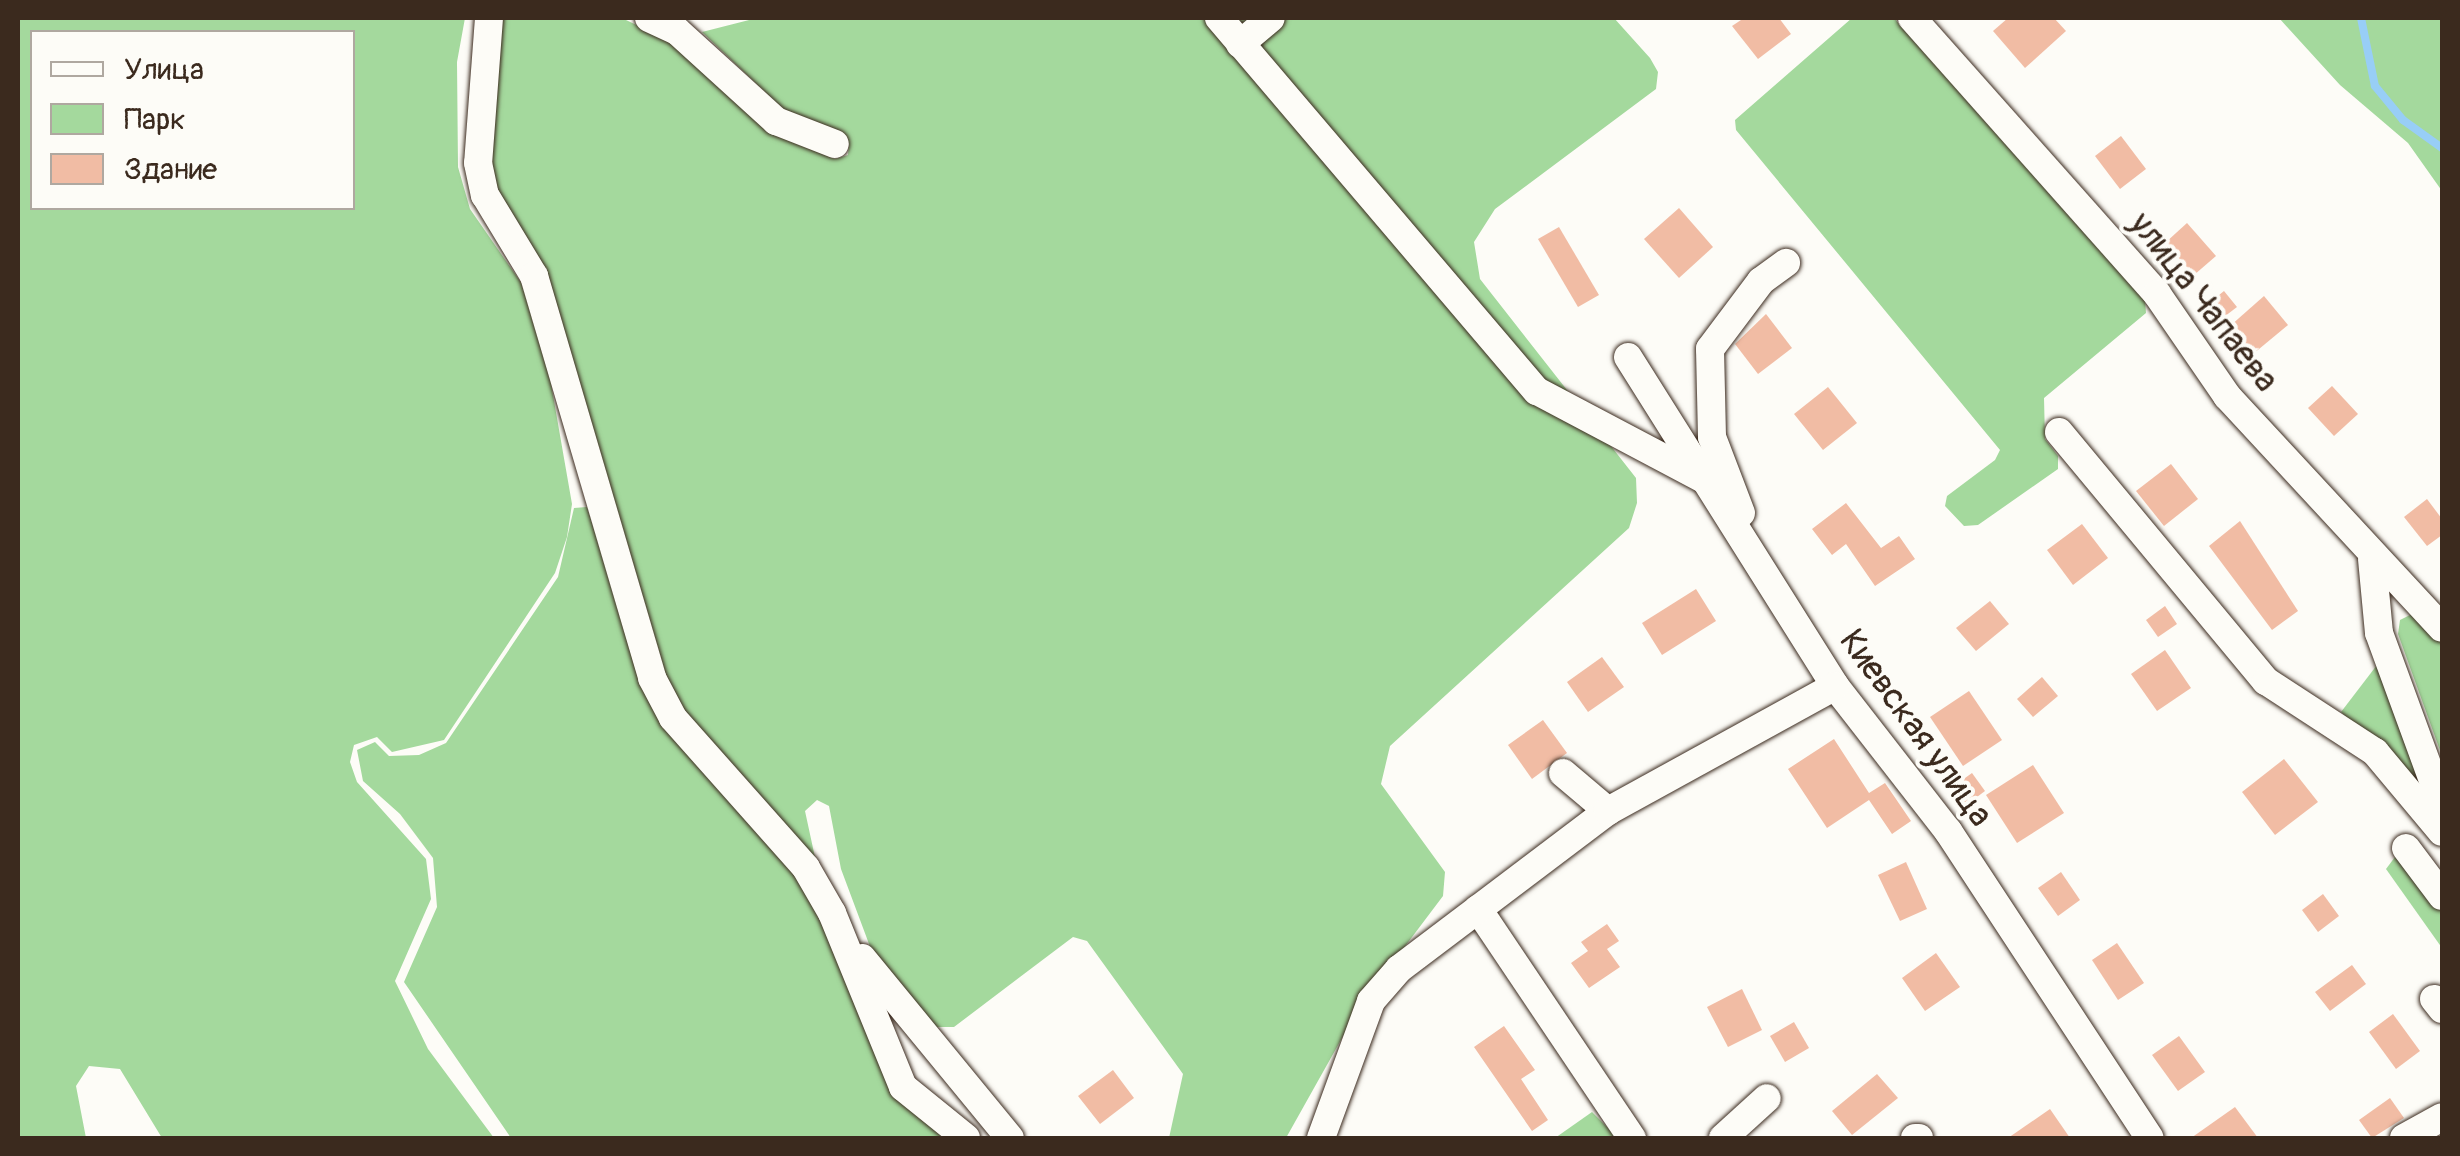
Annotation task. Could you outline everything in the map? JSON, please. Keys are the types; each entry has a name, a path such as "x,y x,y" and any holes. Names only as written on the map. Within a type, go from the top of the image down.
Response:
{"street":[{"path":"489,18 478,163 485,195 534,276 652,678 673,718 806,868 832,913 908,1018 1010,1138"},
{"path":"649,18 678,31 776,121 835,144"},
{"path":"1219,18 1536,391 1706,481"},
{"path":"1240,44 1270,18"},
{"name":"улица Чапаева","path":"1912,18 2157,294 2227,396 2372,560 2442,628"},
{"path":"1774,593 1712,436 1708,373 1710,349 1726,326 1761,281 1786,264"},
{"name":"Киевская улица","path":"1628,357 1835,686 1948,831 2150,1138"},
{"path":"2059,432 2266,681 2375,752 2442,832"},
{"path":"2372,560 2378,633 2442,805"},
{"path":"1321,1138 1372,1001 1425,946 1608,811 1835,686"},
{"path":"1563,773 1608,811"},
{"path":"2406,848 2442,896"},
{"path":"1478,909 1632,1138"},
{"path":"832,913 903,1087 966,1138"},
{"path":"1723,1138 1767,1098"},
{"path":"2404,1138 2442,1117"}],"green space":[{"path":"18,18 465,18 457,62 458,167 470,209 522,284 546,355 572,504 567,537 555,573 444,740 392,752 377,737 354,745 350,762 357,782 426,859 431,899 395,981 428,1049 494,1138 162,1138 120,1069 89,1066 76,1086 86,1138 18,1138"},
{"path":"497,18 626,20 670,41 769,132 835,159 848,155 849,143 785,111 702,32 757,18 1614,18 1650,58 1658,72 1656,89 1495,209 1474,242 1480,279 1636,478 1637,503 1629,528 1390,746 1381,784 1445,872 1443,896 1360,1006 1286,1138 1169,1138 1183,1074 1087,941 1073,937 954,1027 933,1027 875,960 841,869 829,806 817,800 805,811 816,862 677,713 484,157"},
{"path":"1852,18 1894,18 2145,301 2146,313 2044,398 2045,439 2058,456 2058,469 1978,525 1964,526 1945,506 1947,496 1995,460 2000,450 1736,130 1735,120"},
{"path":"2279,18 2442,18 2442,191 2408,143 2340,85"},
{"path":"587,507 643,680 797,875 852,985 949,1138 511,1138 404,982 437,907 433,858 400,814 363,781 357,750 375,742 389,756 419,755 446,743 558,577 574,508"},
{"path":"2416,612 2442,637 2442,756 2398,634 2400,620"},
{"path":"2377,665 2423,789 2341,712"},
{"path":"2395,857 2442,910 2442,948 2386,869"},
{"path":"1592,1112 1618,1138 1555,1138"}],"building":[{"path":"1744,18 1779,18 1791,34 1758,59 1732,26"},
{"path":"2008,18 2054,18 2066,31 2025,68 1993,31"},
{"path":"2121,136 2146,169 2120,189 2095,156"},
{"path":"1679,208 1713,247 1679,278 1644,239"},
{"path":"2187,223 2216,256 2194,275 2165,243"},
{"path":"1559,227 1599,295 1578,307 1538,239"},
{"path":"2224,291 2237,307 2216,323 2203,308"},
{"path":"2264,296 2288,325 2253,354 2230,326"},
{"path":"1766,314 1792,348 1758,374 1735,344"},
{"path":"2332,386 2358,414 2334,436 2308,408"},
{"path":"1828,387 1857,423 1823,450 1794,414"},
{"path":"2171,464 2198,499 2164,526 2136,491"},
{"path":"2427,499 2442,519 2442,535 2427,546 2404,517"},
{"path":"1846,503 1881,548 1899,536 1915,559 1875,586 1846,544 1832,555 1812,529"},
{"path":"2240,521 2298,611 2272,630 2209,546"},
{"path":"2082,524 2108,558 2073,585 2047,550"},
{"path":"1696,589 1716,621 1662,655 1642,623"},
{"path":"1990,601 2009,624 1976,651 1956,628"},
{"path":"2165,606 2177,624 2158,637 2146,620"},
{"path":"2165,650 2191,688 2157,711 2131,674"},
{"path":"1602,657 1624,687 1588,712 1567,682"},
{"path":"2042,677 2058,696 2033,717 2017,699"},
{"path":"1969,691 2002,740 1963,766 1930,717"},
{"path":"1543,720 1567,753 1532,779 1508,745"},
{"path":"1834,739 1869,793 1885,783 1911,821 1892,834 1869,800 1827,828 1788,769"},
{"path":"2284,759 2318,802 2275,835 2242,792"},
{"path":"2033,765 2064,813 2017,843 1986,795"},
{"path":"1972,773 1985,791 1965,806 1951,788"},
{"path":"1906,862 1927,909 1900,921 1878,875"},
{"path":"2061,872 2080,900 2058,916 2038,888"},
{"path":"2323,894 2339,916 2318,932 2302,910"},
{"path":"1607,924 1619,941 1607,949 1620,967 1589,988 1571,963 1588,951 1581,942"},
{"path":"2117,943 2144,983 2118,1000 2092,960"},
{"path":"1936,953 1960,987 1925,1011 1902,978"},
{"path":"2352,965 2366,984 2330,1011 2315,992"},
{"path":"1742,989 1762,1030 1728,1047 1707,1007"},
{"path":"2393,1014 2420,1051 2396,1069 2369,1032"},
{"path":"1794,1022 1809,1048 1785,1062 1770,1036"},
{"path":"1504,1026 1535,1070 1521,1079 1548,1120 1532,1131 1474,1047"},
{"path":"2179,1036 2205,1072 2178,1091 2152,1055"},
{"path":"1113,1070 1134,1098 1100,1124 1078,1096"},
{"path":"1877,1074 1898,1098 1852,1135 1832,1111"},
{"path":"2390,1098 2404,1118 2372,1138 2359,1120"},
{"path":"2235,1107 2258,1138 2191,1138"},
{"path":"2050,1109 2070,1138 2008,1138"}],"waterway":[{"path":"2361,18 2375,86 2403,120 2442,148"}]}
